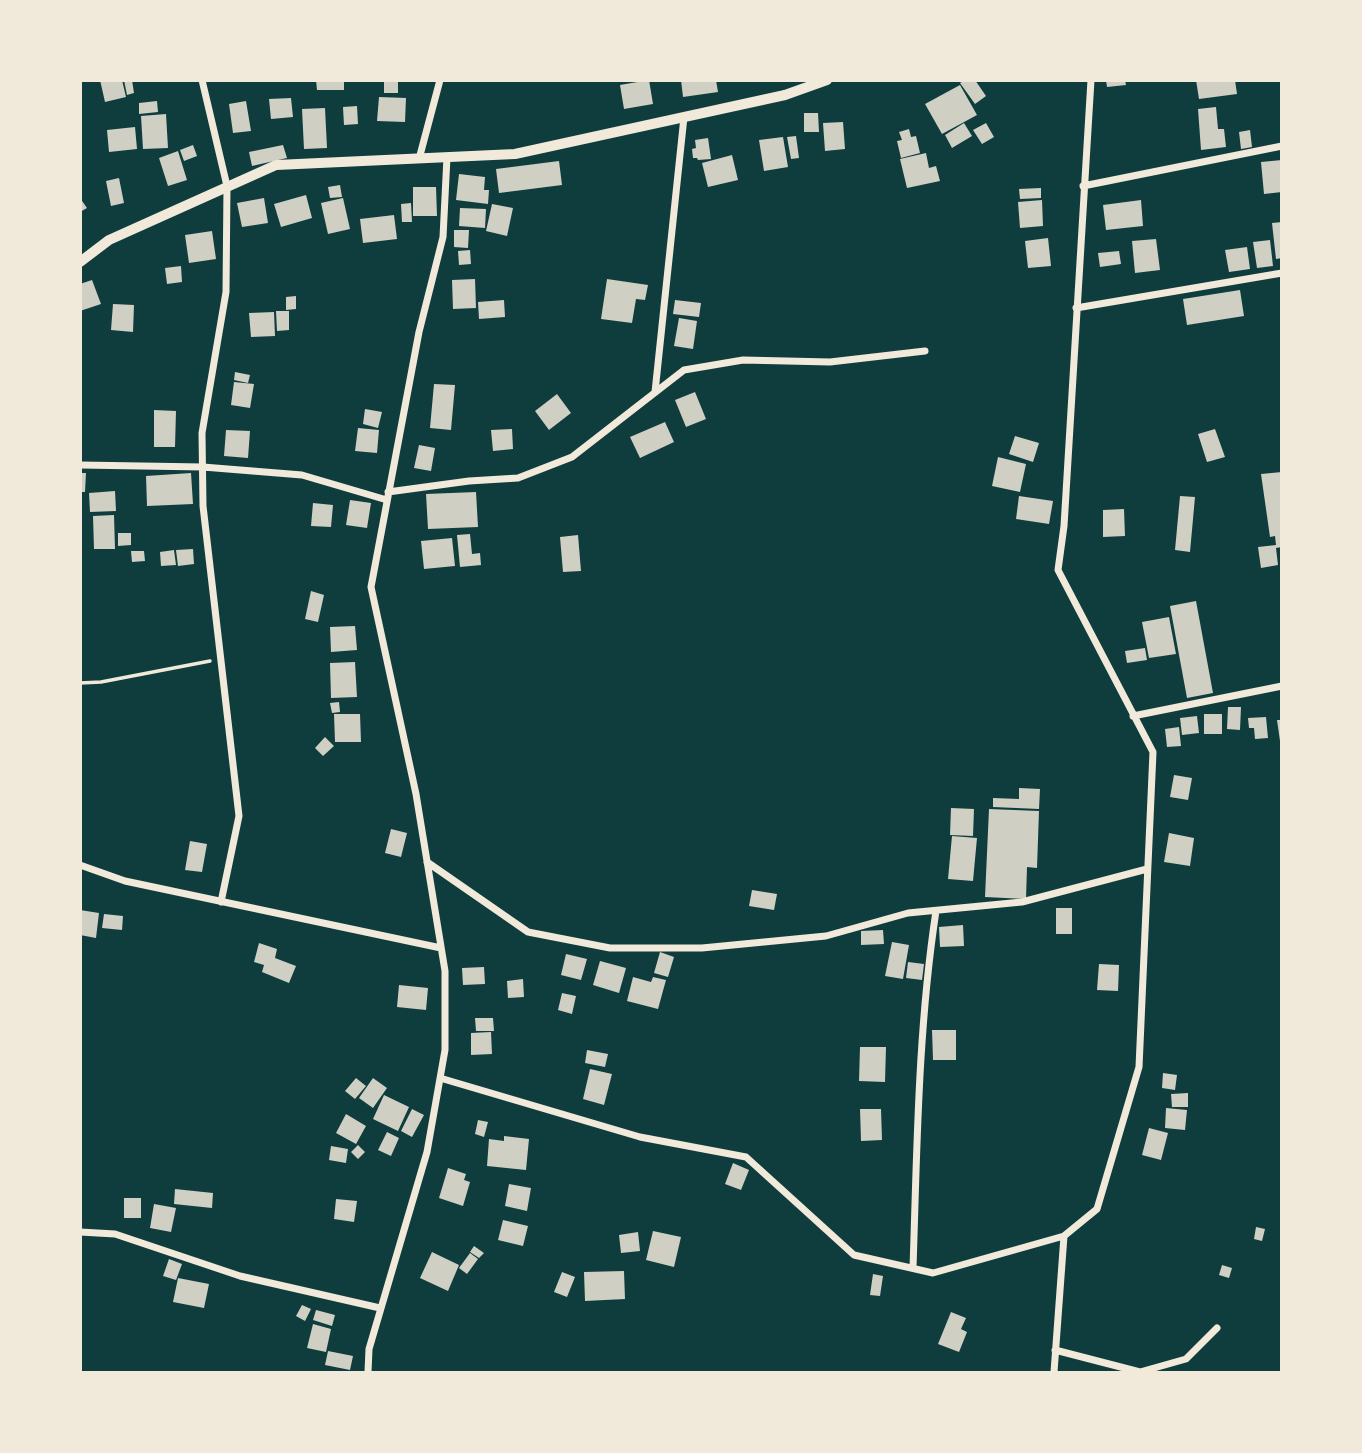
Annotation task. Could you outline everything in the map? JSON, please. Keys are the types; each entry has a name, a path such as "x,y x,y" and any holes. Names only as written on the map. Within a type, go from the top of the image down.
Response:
{"main road":[{"path":"80,262 109,240 276,166 515,154 785,95 827,80"}],"street":[{"path":"202,80 227,187 226,292 202,433 203,506 239,816 221,902"},
{"path":"419,159 440,80"},
{"path":"440,1078 640,1137 746,1157 854,1255 933,1273 1064,1236 1097,1209 1139,1067 1153,752 1058,570 1064,526 1091,80"},
{"path":"655,392 684,117"},
{"path":"1083,186 1282,146"},
{"path":"368,1373 369,1349 426,1152 445,1050 445,971 416,793 370,587 419,332 443,237 447,158"},
{"path":"1076,308 1282,273"},
{"path":"80,465 203,467 302,475 388,496 469,481 518,478 572,457 684,370 743,360 830,362 925,351"},
{"path":"1133,716 1282,686"},
{"path":"427,862 528,932 610,948 702,948 826,936 908,913 1022,902 1147,869"},
{"path":"80,865 125,881 441,948"},
{"path":"913,1268 920,1047 928,960 936,911"},
{"path":"80,1232 116,1234 240,1276 380,1308"},
{"path":"1054,1373 1064,1236"},
{"path":"1055,1350 1140,1372 1186,1359 1217,1328"}],"path":[{"path":"80,683 101,682 222,658"}],"building":[{"path":"100,80 122,80 126,97 105,102"},
{"path":"124,80 132,80 134,93 127,95"},
{"path":"316,80 344,80 344,90 317,90"},
{"path":"384,80 398,80 398,93 384,93"},
{"path":"649,80 653,104 624,109 620,85"},
{"path":"681,80 716,80 718,92 683,97"},
{"path":"975,80 986,96 975,104 960,83"},
{"path":"1106,80 1125,80 1126,85 1107,87"},
{"path":"1196,80 1235,80 1237,94 1199,99"},
{"path":"960,85 977,115 942,134 925,104"},
{"path":"379,97 406,98 405,122 377,121"},
{"path":"291,98 293,117 271,119 269,99"},
{"path":"157,101 158,112 139,114 139,103"},
{"path":"246,101 251,131 233,133 229,104"},
{"path":"357,106 358,124 344,125 343,107"},
{"path":"1216,107 1218,129 1224,129 1226,147 1201,150 1198,109"},
{"path":"325,108 327,148 304,149 302,109"},
{"path":"804,113 818,113 819,132 804,132"},
{"path":"166,114 168,148 143,149 141,116"},
{"path":"843,122 845,149 825,151 823,123"},
{"path":"964,123 972,136 952,148 945,135"},
{"path":"986,123 994,137 982,144 973,130"},
{"path":"135,127 137,149 109,152 107,130"},
{"path":"909,129 911,137 916,136 920,153 901,158 897,141 902,140 899,132"},
{"path":"1250,130 1252,147 1241,149 1239,132"},
{"path":"796,136 799,158 791,159 787,137"},
{"path":"783,137 788,167 764,171 759,140"},
{"path":"708,138 711,159 693,158 695,140"},
{"path":"193,145 197,156 184,161 180,150"},
{"path":"283,145 287,158 252,166 249,152"},
{"path":"178,151 187,180 168,186 159,158"},
{"path":"926,153 929,168 936,166 940,181 907,188 900,159"},
{"path":"732,155 738,180 708,187 702,163"},
{"path":"1282,160 1282,192 1264,194 1261,162"},
{"path":"559,161 562,185 499,193 496,169"},
{"path":"459,174 485,177 484,190 489,190 488,204 456,200"},
{"path":"119,178 124,203 111,206 106,181"},
{"path":"340,185 342,197 330,198 328,187"},
{"path":"413,187 436,187 437,216 413,216"},
{"path":"1041,188 1041,198 1020,199 1019,189"},
{"path":"306,195 312,218 281,227 274,204"},
{"path":"80,198 87,208 80,212"},
{"path":"264,198 268,223 242,227 237,203"},
{"path":"343,198 350,229 328,234 321,203"},
{"path":"1042,200 1043,226 1020,228 1018,202"},
{"path":"1141,200 1143,226 1106,230 1103,205"},
{"path":"411,203 412,222 402,222 401,204"},
{"path":"492,204 513,208 507,236 486,231"},
{"path":"460,208 486,209 485,228 459,226"},
{"path":"394,215 397,239 363,243 360,219"},
{"path":"1282,222 1282,258 1276,259 1272,223"},
{"path":"454,230 469,230 468,248 454,247"},
{"path":"212,231 216,259 189,263 185,235"},
{"path":"1048,238 1051,266 1028,268 1025,241"},
{"path":"1156,239 1160,270 1135,273 1132,241"},
{"path":"1270,240 1273,266 1257,268 1253,242"},
{"path":"1247,247 1250,269 1229,272 1225,250"},
{"path":"470,250 471,264 459,265 458,251"},
{"path":"1119,251 1121,264 1100,267 1098,253"},
{"path":"181,266 182,282 167,284 165,268"},
{"path":"475,279 476,308 453,309 452,280"},
{"path":"607,279 648,285 645,300 636,299 632,323 601,319"},
{"path":"92,280 101,304 80,311 80,284"},
{"path":"1240,290 1244,316 1187,325 1183,299"},
{"path":"296,296 296,309 286,310 286,297"},
{"path":"504,300 505,317 479,319 478,302"},
{"path":"675,300 701,303 699,317 673,314"},
{"path":"113,304 134,305 133,332 111,330"},
{"path":"276,311 289,311 289,330 277,331"},
{"path":"274,312 275,336 251,337 249,313"},
{"path":"679,318 697,321 693,349 674,346"},
{"path":"235,372 250,375 248,383 234,380"},
{"path":"234,382 254,384 250,408 231,405"},
{"path":"434,384 455,385 451,430 430,428"},
{"path":"695,392 706,419 686,427 675,400"},
{"path":"557,394 571,413 549,430 535,411"},
{"path":"365,409 382,412 378,428 363,424"},
{"path":"154,410 176,411 175,447 154,447"},
{"path":"665,422 674,442 640,458 630,437"},
{"path":"358,428 379,430 377,453 355,451"},
{"path":"512,429 513,449 493,451 491,430"},
{"path":"1215,429 1225,457 1207,462 1198,434"},
{"path":"226,430 250,431 248,458 224,456"},
{"path":"1015,436 1039,443 1033,462 1009,454"},
{"path":"419,445 435,448 431,471 414,468"},
{"path":"998,457 1026,464 1020,492 992,486"},
{"path":"1282,472 1282,547 1276,548 1278,565 1261,568 1258,547 1276,545 1275,536 1270,537 1261,474"},
{"path":"80,473 86,473 85,492 80,492"},
{"path":"191,473 193,504 147,506 146,476"},
{"path":"115,491 116,511 90,512 89,493"},
{"path":"476,492 478,527 428,529 426,494"},
{"path":"1019,496 1053,501 1049,524 1016,519"},
{"path":"1180,496 1195,497 1190,552 1175,550"},
{"path":"350,500 371,503 367,528 346,525"},
{"path":"313,503 333,505 331,527 311,526"},
{"path":"1124,509 1125,536 1103,537 1103,510"},
{"path":"114,515 115,549 94,549 93,516"},
{"path":"118,533 131,533 131,545 118,546"},
{"path":"470,534 472,554 480,553 481,565 460,567 457,535"},
{"path":"578,535 581,571 563,572 560,537"},
{"path":"452,538 455,566 424,569 421,541"},
{"path":"193,549 194,564 178,566 176,550"},
{"path":"174,550 176,565 161,566 160,552"},
{"path":"131,551 144,551 145,561 132,562"},
{"path":"311,591 324,595 318,622 305,619"},
{"path":"1196,601 1213,693 1187,698 1170,606"},
{"path":"1169,617 1176,654 1149,658 1142,622"},
{"path":"355,626 357,650 331,652 330,627"},
{"path":"1145,648 1147,660 1127,663 1125,651"},
{"path":"355,662 357,697 331,698 330,663"},
{"path":"339,702 340,712 332,713 330,703"},
{"path":"1228,707 1241,707 1240,730 1227,729"},
{"path":"334,714 360,714 361,742 335,742"},
{"path":"1204,714 1222,714 1222,734 1204,734"},
{"path":"1197,716 1199,733 1182,735 1180,718"},
{"path":"1266,717 1268,738 1255,739 1254,728 1249,728 1248,718"},
{"path":"1277,720 1282,720 1282,741 1280,741"},
{"path":"1179,727 1181,746 1167,747 1165,729"},
{"path":"325,737 334,746 323,756 315,748"},
{"path":"1174,775 1192,778 1188,800 1170,797"},
{"path":"1019,788 1040,789 1039,809 993,807 993,798 1019,799"},
{"path":"951,808 974,809 973,836 950,835"},
{"path":"989,809 1039,811 1037,868 1027,867 1026,899 985,897"},
{"path":"391,829 407,833 401,857 385,853"},
{"path":"1169,833 1194,838 1190,866 1164,862"},
{"path":"952,836 977,838 973,881 948,879"},
{"path":"190,841 207,844 202,872 185,870"},
{"path":"752,890 777,894 774,910 749,906"},
{"path":"1056,908 1072,908 1072,934 1056,934"},
{"path":"80,910 99,913 96,938 80,935"},
{"path":"104,914 123,916 122,930 102,928"},
{"path":"963,925 964,946 940,947 939,927"},
{"path":"883,930 884,944 861,945 861,931"},
{"path":"892,942 909,945 903,979 885,976"},
{"path":"259,943 277,949 275,958 296,966 289,983 262,972 264,965 254,962"},
{"path":"660,952 674,957 668,977 654,973"},
{"path":"566,954 587,959 581,980 561,975"},
{"path":"600,961 626,968 619,993 593,985"},
{"path":"908,962 924,964 922,980 906,978"},
{"path":"1099,964 1119,965 1118,991 1097,990"},
{"path":"484,967 485,984 463,985 462,968"},
{"path":"633,977 651,982 653,977 666,980 658,1009 627,1001"},
{"path":"523,979 524,997 508,998 507,981"},
{"path":"399,985 428,988 426,1010 397,1007"},
{"path":"562,993 576,996 572,1014 558,1010"},
{"path":"475,1018 493,1018 494,1031 476,1031"},
{"path":"932,1030 956,1030 956,1060 933,1060"},
{"path":"491,1032 492,1054 471,1055 471,1033"},
{"path":"860,1047 886,1047 885,1082 859,1081"},
{"path":"587,1050 608,1054 605,1067 585,1063"},
{"path":"590,1069 612,1074 604,1105 583,1099"},
{"path":"1163,1073 1177,1075 1175,1090 1162,1088"},
{"path":"356,1078 366,1086 355,1099 345,1091"},
{"path":"373,1078 387,1088 373,1108 359,1098"},
{"path":"1188,1093 1188,1107 1172,1107 1171,1094"},
{"path":"384,1095 409,1107 398,1131 373,1119"},
{"path":"1166,1108 1187,1110 1185,1130 1165,1128"},
{"path":"412,1109 424,1115 412,1137 401,1131"},
{"path":"860,1109 881,1109 882,1140 861,1141"},
{"path":"346,1114 366,1126 356,1144 336,1133"},
{"path":"478,1120 488,1122 484,1137 475,1134"},
{"path":"1149,1128 1168,1133 1161,1160 1142,1155"},
{"path":"387,1132 399,1138 391,1156 378,1150"},
{"path":"504,1136 529,1139 526,1170 487,1166 489,1139 504,1141"},
{"path":"358,1145 365,1152 358,1159 351,1152"},
{"path":"331,1146 348,1149 346,1163 329,1160"},
{"path":"733,1163 749,1170 741,1190 725,1184"},
{"path":"448,1168 466,1174 464,1180 470,1182 463,1206 439,1198"},
{"path":"509,1184 531,1188 527,1211 505,1206"},
{"path":"175,1189 213,1193 212,1208 174,1204"},
{"path":"124,1198 141,1198 141,1218 124,1218"},
{"path":"336,1199 357,1201 354,1222 334,1219"},
{"path":"154,1204 176,1208 171,1232 150,1228"},
{"path":"503,1220 528,1226 523,1246 498,1240"},
{"path":"1256,1227 1265,1229 1262,1241 1254,1239"},
{"path":"653,1231 681,1237 674,1267 646,1260"},
{"path":"638,1232 640,1251 621,1253 619,1235"},
{"path":"474,1246 484,1253 479,1258 470,1252"},
{"path":"432,1252 459,1265 448,1291 420,1278"},
{"path":"470,1253 478,1259 467,1274 459,1268"},
{"path":"169,1259 182,1264 176,1280 163,1276"},
{"path":"1222,1265 1232,1268 1229,1278 1219,1275"},
{"path":"624,1271 625,1299 585,1301 584,1272"},
{"path":"562,1272 575,1277 567,1297 554,1292"},
{"path":"873,1274 883,1276 880,1296 870,1295"},
{"path":"178,1278 209,1284 204,1308 173,1302"},
{"path":"302,1305 311,1309 305,1321 296,1316"},
{"path":"316,1310 335,1315 332,1326 313,1320"},
{"path":"951,1312 966,1318 961,1329 967,1332 959,1352 938,1344"},
{"path":"313,1324 331,1329 326,1352 307,1348"},
{"path":"328,1351 353,1356 350,1370 325,1365"}]}
